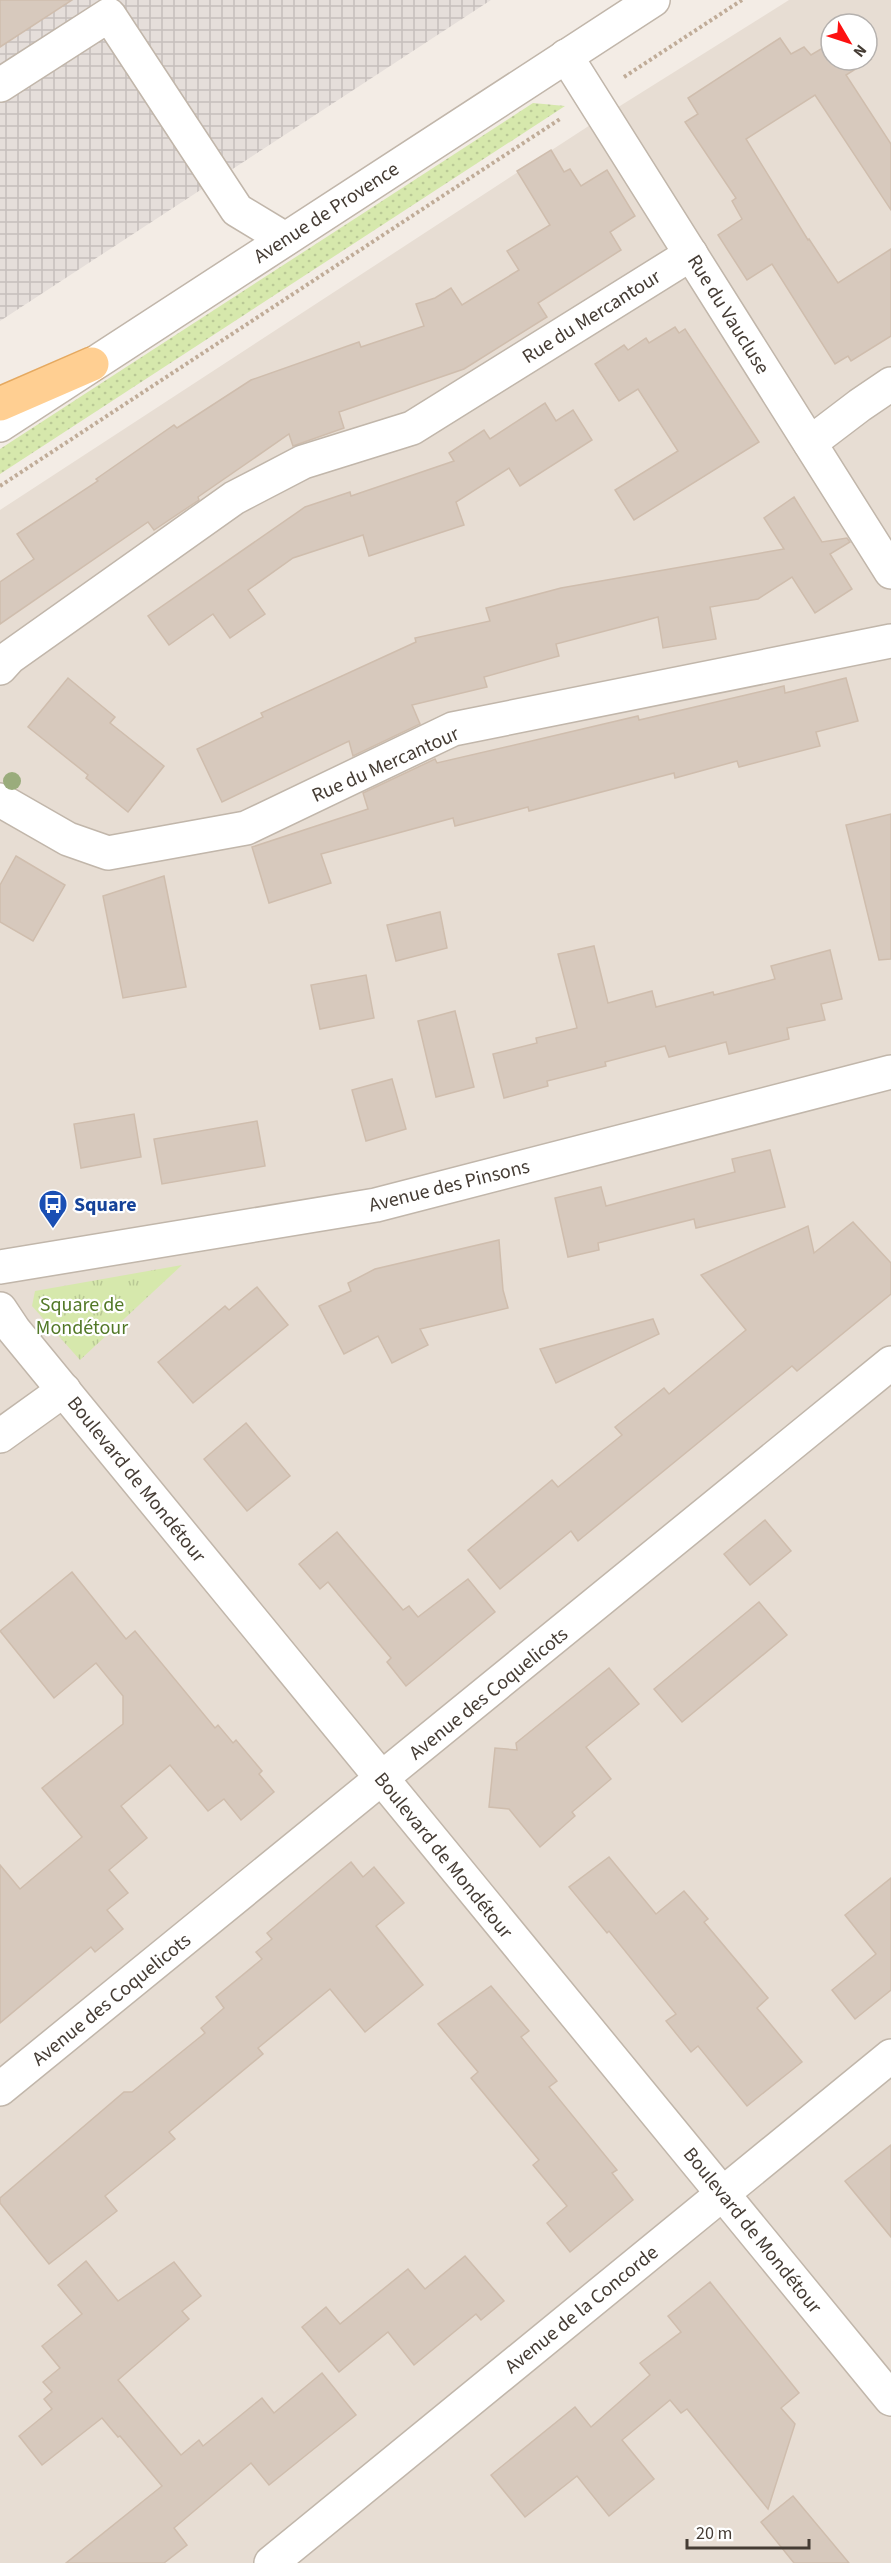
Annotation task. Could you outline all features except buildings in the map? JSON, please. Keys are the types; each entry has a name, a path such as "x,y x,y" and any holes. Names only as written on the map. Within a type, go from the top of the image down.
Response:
{"main road":[{"path":"0,404 92,364"}],"street":[{"name":"Avenue de Provence","path":"0,425 653,0"},
{"path":"0,85 109,15 237,210 285,239"},
{"name":"Rue du Vaucluse","path":"566,56 891,572"},
{"name":"Rue du Mercantour","path":"0,668 10,657 234,498 303,462 412,428 691,255"},
{"path":"810,443 891,384"},
{"name":"Rue du Mercantour","path":"0,800 68,839 108,853 246,828 453,729 891,641"},
{"name":"Avenue des Pinsons","path":"0,1266 376,1205 891,1072"},
{"name":"Boulevard de Mondétour","path":"0,1309 14,1330 381,1779 891,2399"},
{"name":"Avenue des Coquelicots","path":"0,2090 891,1364"},
{"path":"0,1436 64,1390"},
{"name":"Avenue de la Concorde","path":"271,2563 891,2056"}],"path":[{"path":"0,486 742,0"}],"shaded area":[{"path":"0,0 491,0 0,321"},
{"path":"789,0 891,0 891,2563 0,2563 0,510 604,116"}],"green space":[{"path":"533,103 565,106 0,474 0,449"},
{"name":"Square de Mondétour","path":"182,1265 80,1360 32,1306 35,1291"}],"place":[{"name":"Square","path":"53,1230"}]}
